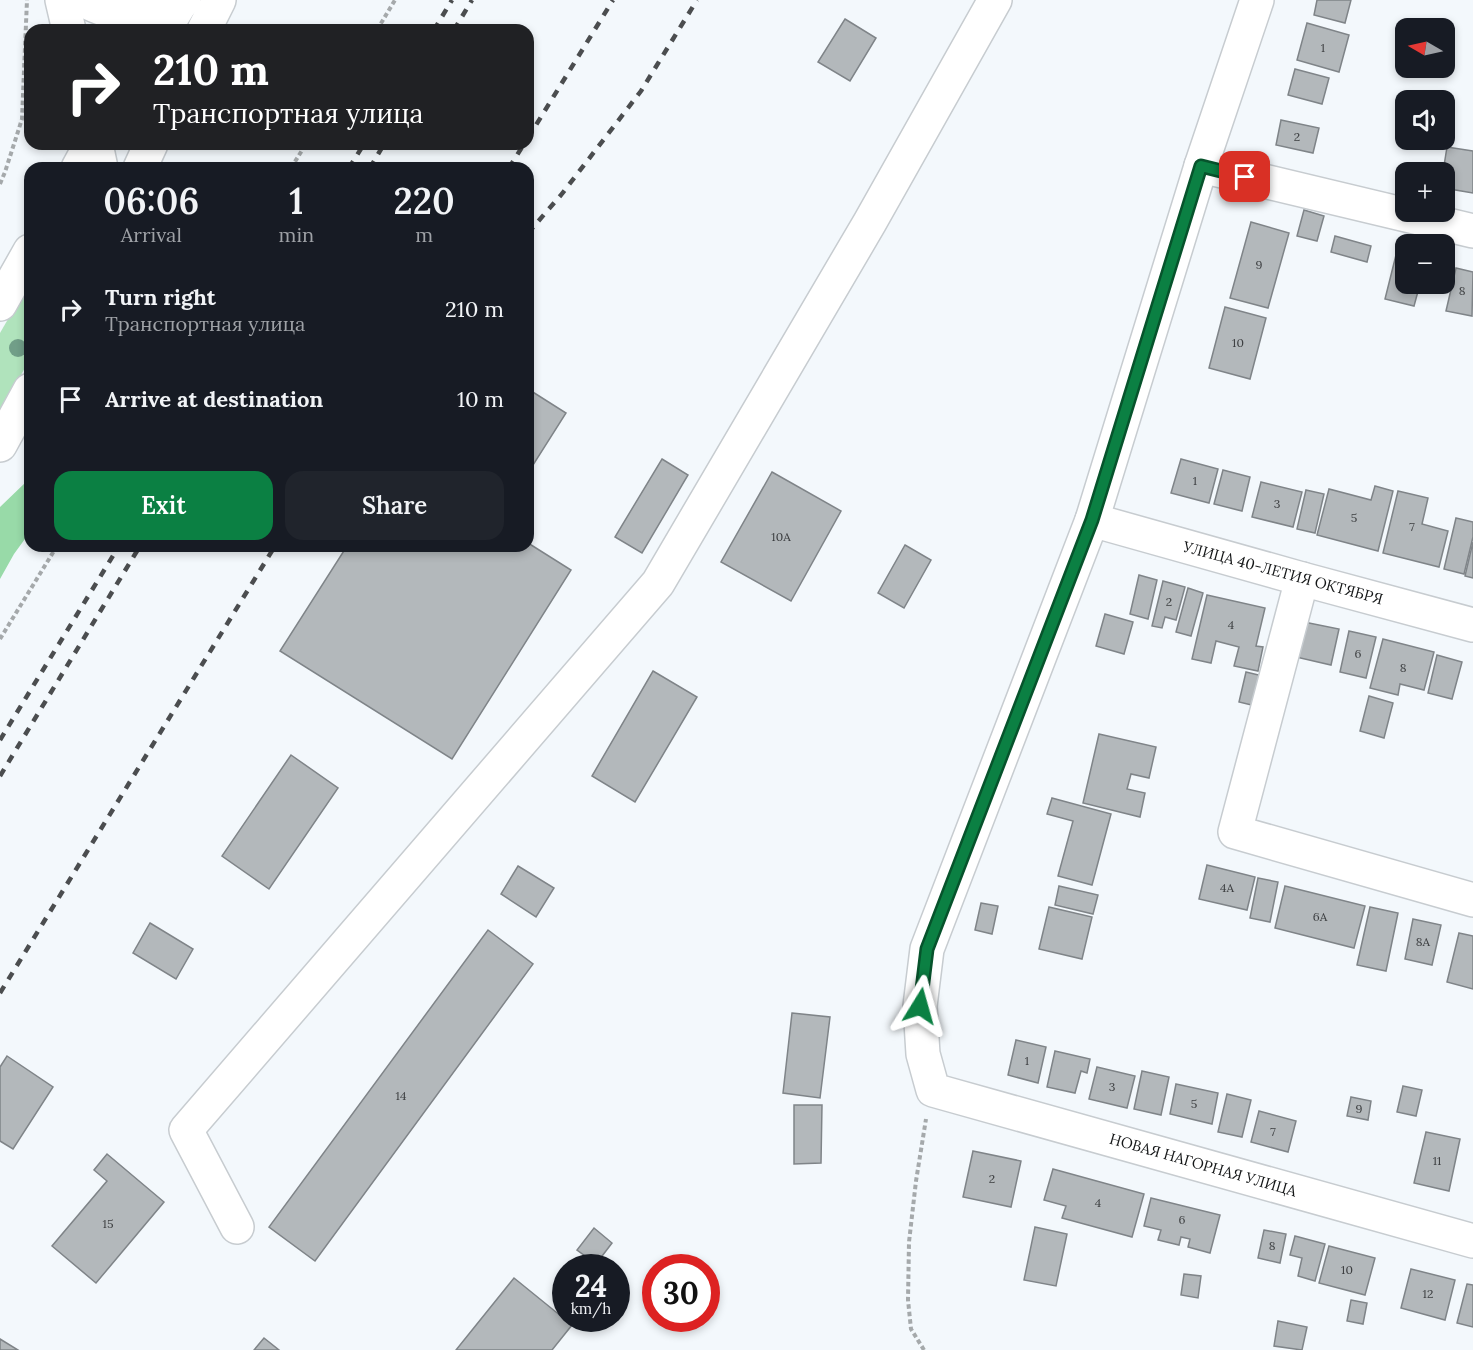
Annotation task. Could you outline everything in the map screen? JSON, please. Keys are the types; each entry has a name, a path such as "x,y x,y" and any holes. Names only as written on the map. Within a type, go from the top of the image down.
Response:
{"street":[{"path":"62,0 68,24"},
{"path":"83,0 103,10 127,15 176,11"},
{"path":"207,24 219,0"},
{"path":"237,1227 186,1130 658,583 870,222 995,0"},
{"path":"933,1090 923,1054 920,1006 927,949 1092,520 1201,166 1257,0"},
{"path":"1201,166 1473,231"},
{"path":"0,304 24,262"},
{"path":"0,445 24,401"},
{"name":"УЛИЦА 40-ЛЕТИЯ ОКТЯБРЯ","path":"1092,520 1473,625"},
{"path":"1302,579 1235,832 1473,900"},
{"name":"НОВАЯ НАГОРНАЯ УЛИЦА","path":"933,1090 1473,1241"}],"path":[{"path":"26,24 27,0"},
{"path":"380,24 395,0"},
{"path":"0,184 22,119 24,71"},
{"path":"0,639 53,552"},
{"path":"924,1350 911,1329 908,1300 909,1242 916,1181 933,1090"}],"green space":[{"path":"24,291 24,370 0,412 0,333"},
{"path":"24,484 24,540 0,579 0,507"}],"building":[{"path":"1317,0 1351,0 1345,23 1314,15"},
{"path":"845,19 876,38 850,81 818,62"},
{"path":"1307,23 1349,35 1339,72 1297,60"},
{"path":"1295,69 1329,78 1322,104 1288,95"},
{"path":"1281,120 1319,128 1313,153 1276,145"},
{"path":"1455,148 1473,151 1473,193 1455,190 1455,162 1445,162 1447,150"},
{"path":"1304,210 1324,216 1317,241 1297,236"},
{"path":"1251,222 1289,233 1268,308 1230,298"},
{"path":"1335,236 1371,246 1367,262 1331,252"},
{"path":"1395,259 1395,294 1417,294 1414,306 1385,299"},
{"path":"1456,268 1473,272 1472,316 1446,311 1450,294 1455,294"},
{"path":"1225,307 1266,318 1250,379 1209,368"},
{"path":"534,393 566,413 534,464"},
{"path":"662,459 688,475 642,553 615,537"},
{"path":"1181,459 1218,469 1209,503 1171,493"},
{"path":"1223,470 1250,477 1242,511 1214,504"},
{"path":"772,472 841,511 791,601 721,562"},
{"path":"1261,482 1302,492 1293,527 1252,517"},
{"path":"1375,486 1393,491 1378,551 1317,535 1329,489 1371,500"},
{"path":"1306,490 1324,494 1315,533 1297,529"},
{"path":"1398,491 1428,498 1422,524 1448,531 1439,567 1383,553"},
{"path":"1456,518 1473,522 1473,537 1464,574 1444,569"},
{"path":"1473,542 1473,578 1465,576"},
{"path":"905,545 931,560 904,608 878,593"},
{"path":"534,547 571,570 452,759 280,651 343,552 534,552"},
{"path":"1139,575 1157,580 1148,619 1130,614"},
{"path":"1163,581 1185,587 1176,620 1165,617 1162,628 1152,626"},
{"path":"1188,588 1203,593 1191,636 1176,632"},
{"path":"1207,595 1265,608 1256,646 1263,647 1258,671 1234,666 1239,647 1216,641 1211,663 1192,659"},
{"path":"1105,614 1133,622 1124,654 1096,646"},
{"path":"1304,622 1339,629 1331,665 1296,657"},
{"path":"1349,631 1376,637 1366,678 1340,672"},
{"path":"1383,639 1434,652 1424,690 1400,684 1398,695 1370,688"},
{"path":"1437,655 1462,662 1452,699 1428,693"},
{"path":"653,671 697,697 635,802 592,776"},
{"path":"1246,672 1267,677 1260,707 1239,702"},
{"path":"1369,696 1393,703 1384,738 1360,731"},
{"path":"1099,734 1156,747 1149,778 1131,774 1127,789 1145,793 1140,817 1083,803"},
{"path":"291,755 338,788 269,889 222,856"},
{"path":"1052,798 1111,814 1092,885 1058,876 1073,821 1047,814"},
{"path":"1207,865 1255,877 1247,910 1199,899"},
{"path":"518,866 554,888 536,917 501,894"},
{"path":"1258,878 1278,882 1270,922 1250,918"},
{"path":"1059,886 1098,895 1093,914 1055,905"},
{"path":"1285,886 1365,906 1354,948 1275,928"},
{"path":"981,903 998,906 992,934 975,930"},
{"path":"1049,907 1092,917 1082,959 1039,949"},
{"path":"1370,907 1398,913 1386,971 1357,965"},
{"path":"1413,919 1441,925 1432,965 1405,959"},
{"path":"150,923 193,949 176,979 133,953"},
{"path":"488,930 533,964 315,1261 269,1227"},
{"path":"1459,933 1473,936 1473,989 1447,982"},
{"path":"792,1013 830,1017 820,1098 783,1093"},
{"path":"1016,1040 1046,1047 1038,1083 1008,1075"},
{"path":"1055,1051 1090,1059 1087,1073 1081,1071 1075,1093 1047,1087"},
{"path":"7,1056 53,1087 13,1149 0,1141 0,1067"},
{"path":"1097,1067 1135,1076 1127,1108 1089,1099"},
{"path":"1142,1071 1169,1077 1161,1115 1134,1109"},
{"path":"1176,1084 1218,1093 1212,1124 1170,1114"},
{"path":"1403,1086 1422,1090 1416,1116 1397,1112"},
{"path":"1227,1094 1251,1100 1242,1137 1218,1132"},
{"path":"1351,1097 1371,1101 1368,1120 1347,1116"},
{"path":"794,1105 822,1105 821,1163 794,1164"},
{"path":"1259,1111 1296,1121 1288,1152 1251,1142"},
{"path":"1426,1132 1460,1139 1449,1191 1414,1183"},
{"path":"973,1151 1021,1161 1011,1207 963,1197"},
{"path":"107,1154 164,1202 96,1283 52,1246 107,1181 94,1170"},
{"path":"1053,1169 1144,1194 1132,1237 1062,1218 1066,1206 1044,1200"},
{"path":"1151,1198 1220,1215 1210,1253 1188,1247 1190,1239 1181,1237 1179,1245 1158,1240 1161,1230 1144,1226"},
{"path":"1035,1227 1067,1234 1056,1286 1024,1280"},
{"path":"594,1228 612,1243 604,1254 582,1254 577,1250"},
{"path":"1264,1230 1286,1234 1280,1263 1258,1258"},
{"path":"1295,1236 1325,1244 1315,1281 1298,1276 1302,1258 1290,1255"},
{"path":"1329,1246 1375,1258 1365,1295 1319,1283"},
{"path":"1411,1269 1455,1280 1445,1320 1401,1308"},
{"path":"1184,1274 1201,1276 1198,1298 1181,1295"},
{"path":"514,1278 552,1309 552,1332 566,1332 552,1350 456,1350"},
{"path":"1467,1284 1473,1285 1473,1327 1457,1323"},
{"path":"1351,1300 1367,1303 1363,1324 1347,1321"},
{"path":"1278,1321 1307,1327 1302,1350 1274,1346"},
{"path":"264,1338 279,1350 254,1350"},
{"path":"0,1339 18,1350 0,1350"}],"railway":[{"path":"438,24 452,0"},
{"path":"458,24 472,0"},
{"path":"534,128 613,0"},
{"path":"534,226 561,195 641,91 697,0"},
{"path":"353,162 360,150"},
{"path":"374,162 380,150"},
{"path":"513,162 520,150"},
{"path":"0,740 115,552"},
{"path":"0,776 136,552"},
{"path":"0,993 271,552"}],"route":[{"path":"920,1006 927,949 1092,520 1201,166 1245,177"}]}
